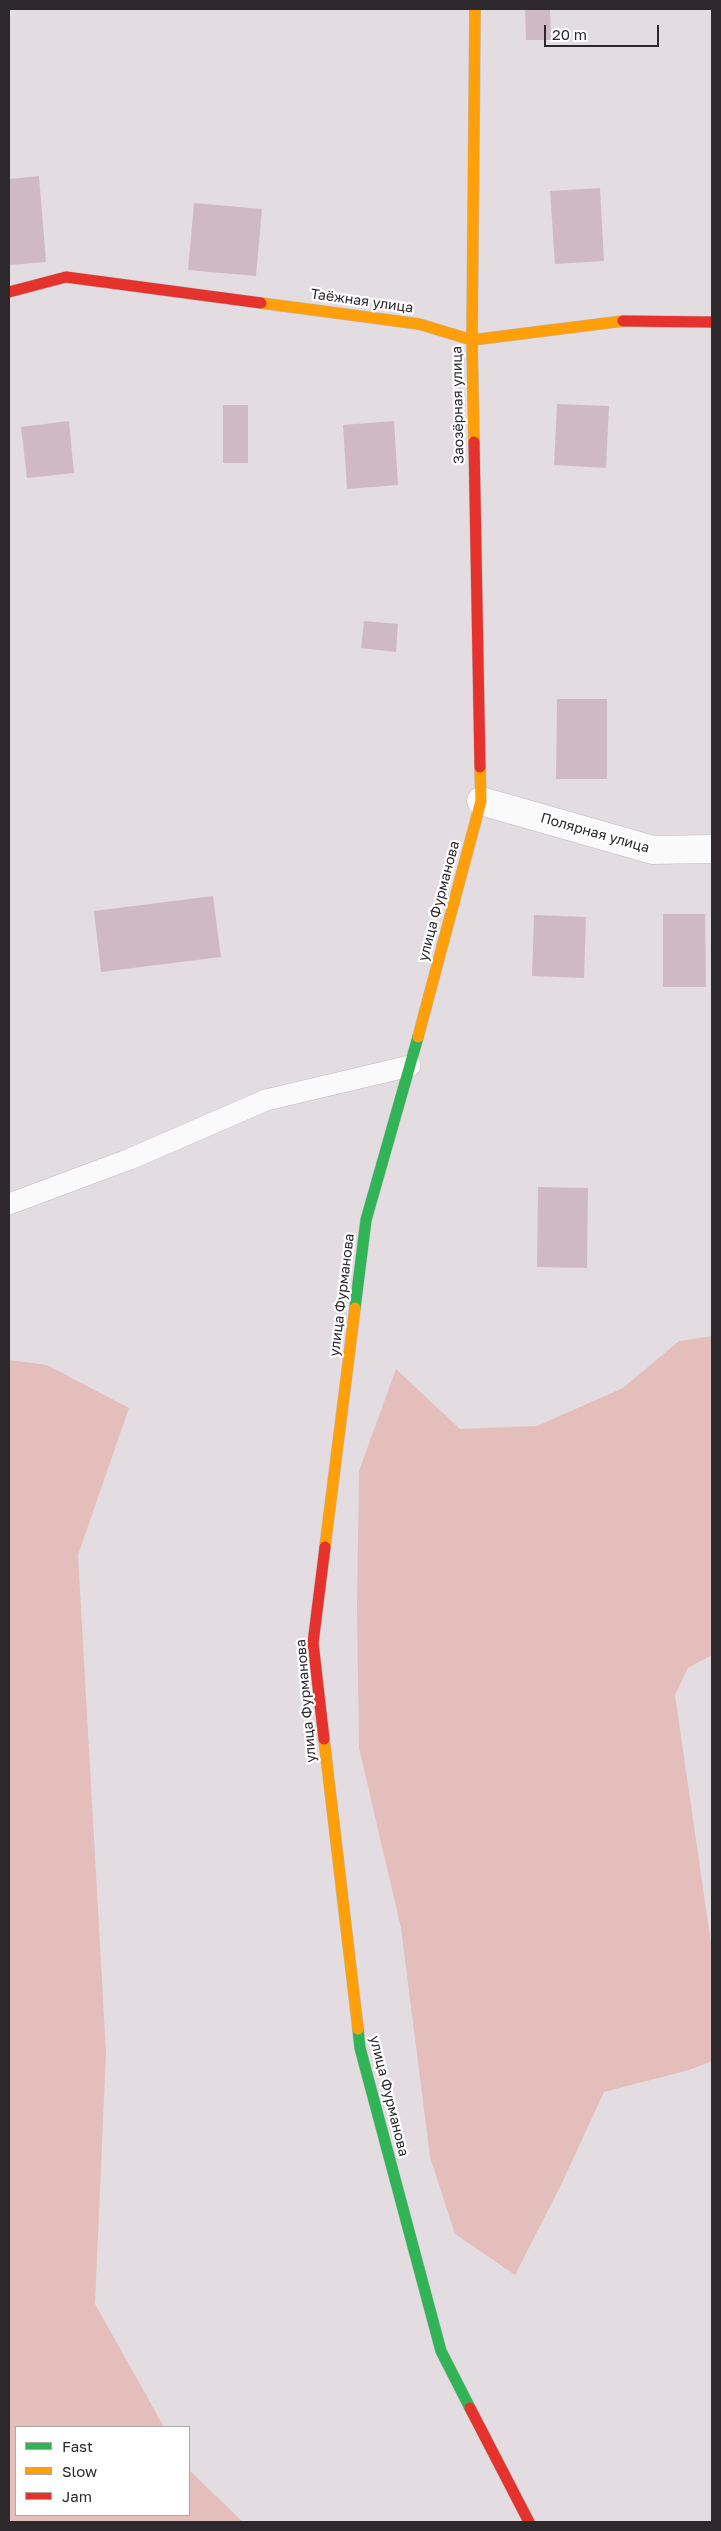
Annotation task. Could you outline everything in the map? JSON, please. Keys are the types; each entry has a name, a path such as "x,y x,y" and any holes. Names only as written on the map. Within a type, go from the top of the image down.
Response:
{"main road":[{"name":"Заозёрная улица","path":"475,9 472,340 481,801"},
{"name":"Таёжная улица","path":"9,292 66,277 418,324 472,340 618,321 712,322"},
{"name":"улица Фурманова","path":"481,801 410,1066 366,1220 313,1642 360,2048 440,2351 530,2522"}],"street":[{"name":"Полярная улица","path":"481,801 653,850 712,850"}],"lane":[{"path":"9,1204 130,1159 266,1100 410,1066"}],"shaded area":[{"path":"712,1336 712,1655 688,1668 675,1695 712,1950 712,2061 689,2070 604,2092 561,2185 515,2275 455,2234 430,2157 401,1928 359,1748 357,1607 359,1471 396,1369 460,1429 537,1426 623,1388 679,1341"},
{"path":"9,1360 47,1365 129,1408 78,1555 106,2052 95,2304 163,2426 15,2426 15,2516 190,2516 190,2471 243,2522 9,2522"}],"building":[{"path":"525,9 550,9 551,40 526,40"},
{"path":"39,176 46,262 9,265 9,179"},
{"path":"600,188 604,261 555,264 550,191"},
{"path":"194,203 262,209 256,276 188,270"},
{"path":"557,404 609,406 606,468 554,465"},
{"path":"223,405 248,405 248,463 223,463"},
{"path":"69,421 74,473 27,478 21,427"},
{"path":"394,421 398,485 347,489 343,425"},
{"path":"364,621 398,624 396,652 361,648"},
{"path":"557,699 607,699 607,779 556,779"},
{"path":"213,896 221,957 101,972 94,911"},
{"path":"663,914 705,914 706,987 663,987"},
{"path":"534,915 586,917 584,978 532,976"},
{"path":"538,1187 588,1188 587,1268 537,1267"}],"traffic: fast":[{"path":"355,1308 366,1220 418,1037"},
{"path":"358,2029 360,2048 441,2351 470,2408"}],"traffic: slow":[{"path":"474,442 472,340 475,9"},
{"path":"261,303 419,324 472,340 623,321"},
{"path":"418,1037 481,801 480,767"},
{"path":"325,1547 355,1308"},
{"path":"324,1739 358,2029"}],"traffic: jam":[{"path":"9,292 66,277 261,303"},
{"path":"623,321 712,322"},
{"path":"474,442 480,767"},
{"path":"324,1739 313,1643 325,1547"},
{"path":"470,2408 529,2522"}]}
